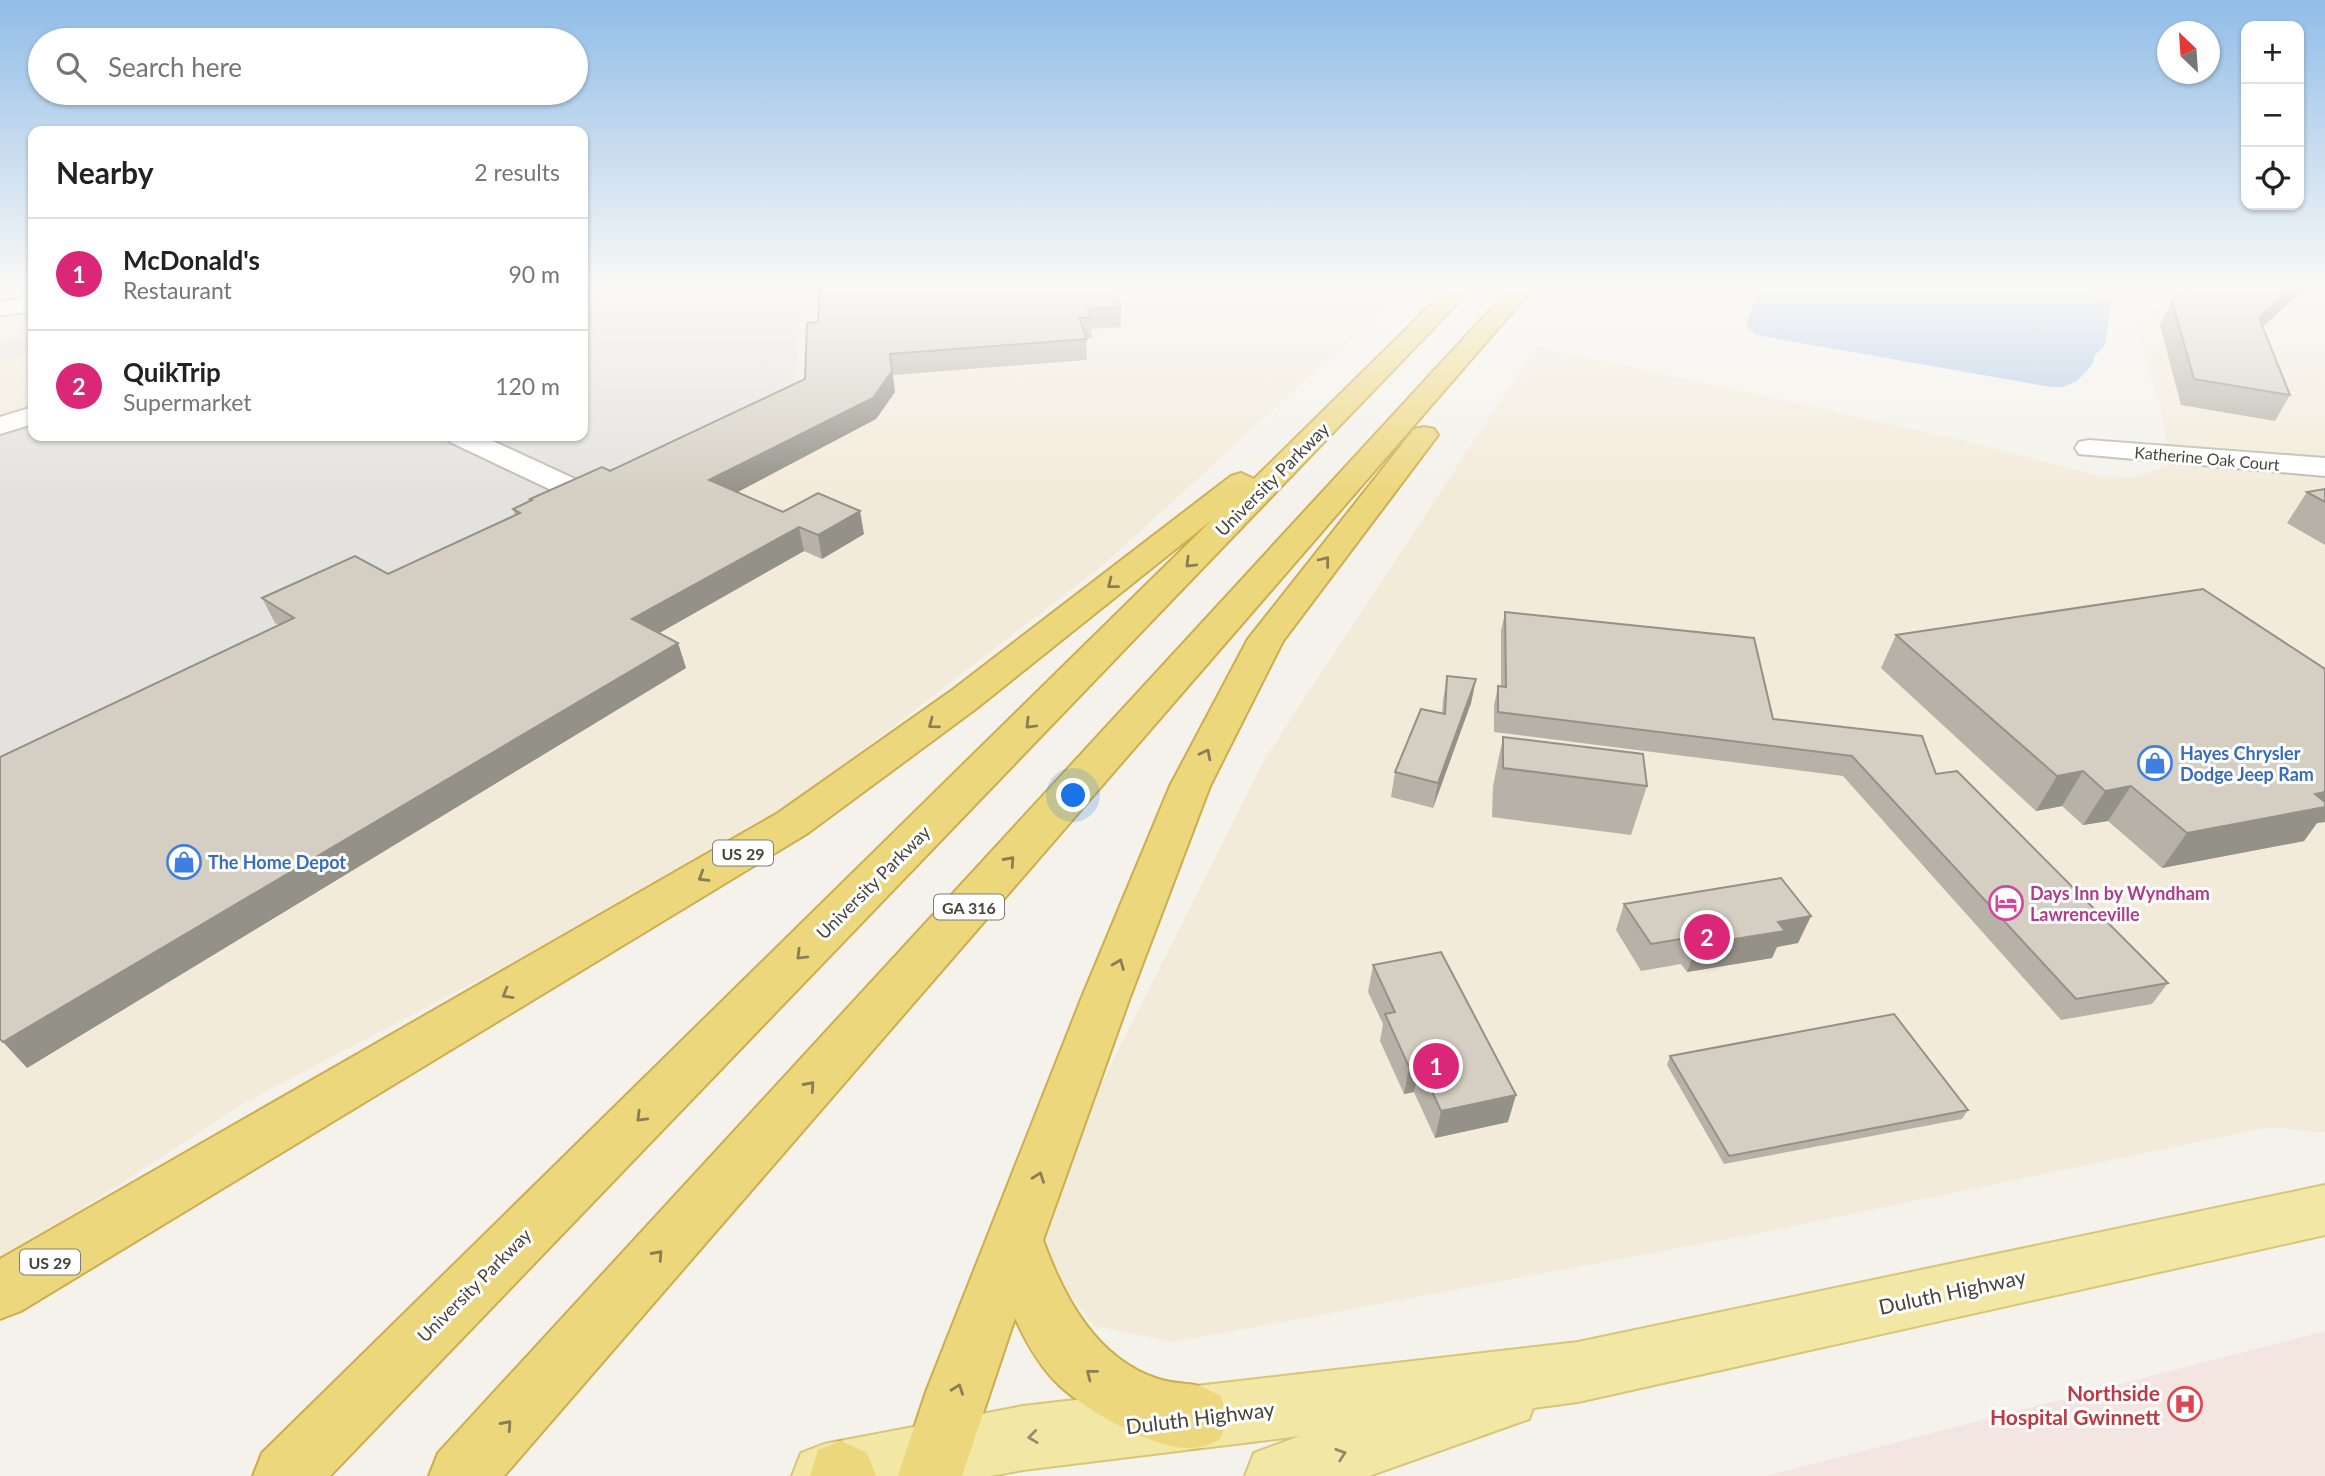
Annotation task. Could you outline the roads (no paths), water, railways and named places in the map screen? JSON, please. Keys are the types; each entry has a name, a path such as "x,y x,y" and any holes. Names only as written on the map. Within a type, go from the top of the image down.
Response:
{"highway":[{"name":"University Parkway","path":"285,1476 1393,357"},
{"name":"GA 316","path":"461,1476 1461,357"},
{"path":"933,1465 957,1392 1106,998 1185,798 1230,705 1266,639 1450,403 1469,369 1472,357"},
{"name":"US 29","path":"0,1291 793,823 961,703 1272,457 1342,409"},
{"path":"1015,1241 1025,1277 1042,1313 1084,1370 1113,1390 1153,1409 1198,1417"}],"main road":[{"name":"Duluth Highway","path":"836,1475 933,1465 1023,1438 1578,1372 2325,1210"},
{"name":"Duluth Highway","path":"1277,1476 1578,1372"}],"street":[{"path":"0,426 28,417"},
{"path":"471,441 577,491"},
{"name":"Katherine Oak Court","path":"2089,448 2325,467"}],"water":[{"path":"1880,357 2094,357 2092,365 2077,381 2063,387"}],"place":[{"name":"Hayes Chrysler Dodge Jeep Ram","path":"2155,763"},
{"name":"The Home Depot","path":"184,862"},
{"name":"Days Inn by Wyndham Lawrenceville","path":"2006,903"},
{"name":"QuikTrip","path":"1707,937"},
{"name":"McDonald's","path":"1436,1066"},
{"name":"Northside Hospital Gwinnett","path":"2185,1404"}]}
